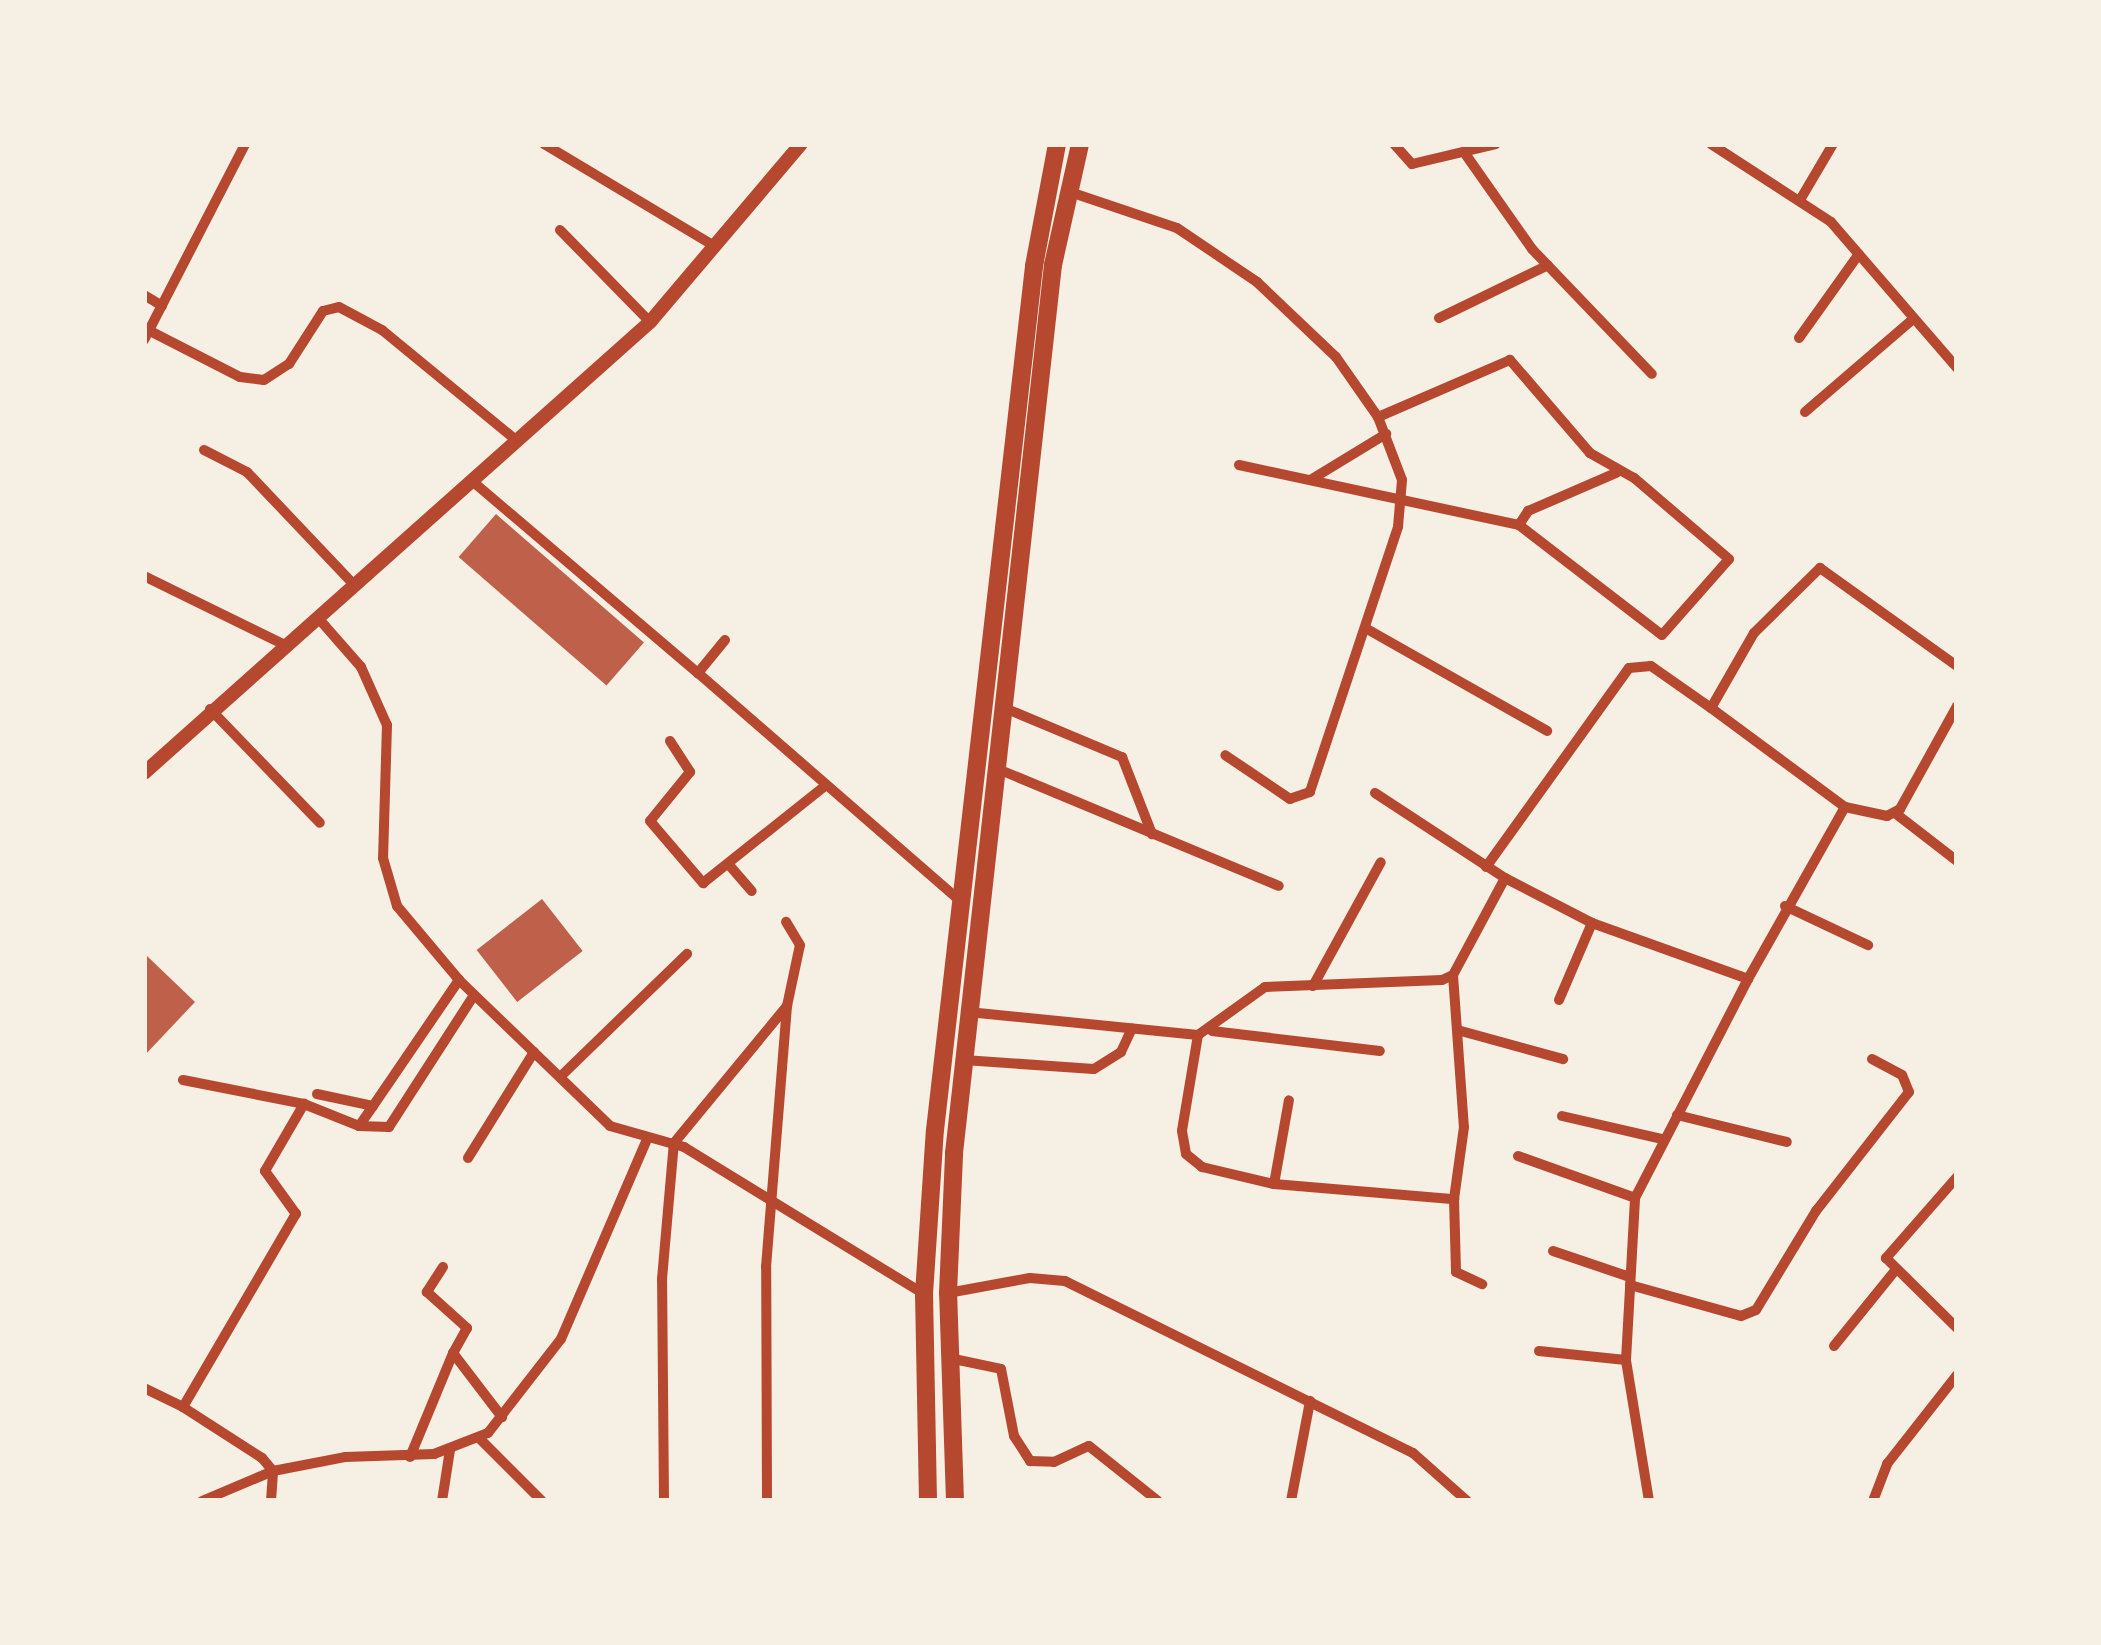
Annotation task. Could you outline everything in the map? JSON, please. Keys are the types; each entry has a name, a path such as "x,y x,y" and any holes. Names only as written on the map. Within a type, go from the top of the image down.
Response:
{"highway":[{"path":"928,1501 924,1294 1034,266 1057,144"},
{"path":"955,1501 949,1293 968,1012 1067,191 1080,144"},
{"path":"924,1294 949,1293"}],"street":[{"path":"544,144 716,248"},
{"path":"144,772 650,322 801,144"},
{"path":"1394,144 1412,164 1466,155 1496,144"},
{"path":"1711,144 1800,200 1859,254 1957,368"},
{"path":"1800,200 1833,144"},
{"path":"244,146 147,336 240,377 264,380 289,364 323,311 339,307 382,330 517,441"},
{"path":"1466,155 1548,266 1652,374"},
{"path":"1067,191 1178,228 1257,281 1336,357 1378,417 1404,498 1367,629 1305,799 1290,799 1225,754"},
{"path":"560,230 650,322"},
{"path":"1798,338 1859,254"},
{"path":"1439,318 1548,266"},
{"path":"144,295 162,307"},
{"path":"1805,412 1912,320"},
{"path":"1239,465 1519,526 1665,634 1729,555 1634,478 1616,473 1507,358 1378,417"},
{"path":"1312,479 1386,434"},
{"path":"204,450 247,472 355,586"},
{"path":"1519,526 1528,512 1616,473"},
{"path":"471,480 964,904"},
{"path":"1711,708 1754,633 1820,568 1957,666"},
{"path":"144,576 285,645"},
{"path":"319,620 361,667 387,725 383,858 397,906 459,980 610,1126 646,1142 674,1143 924,1294"},
{"path":"1367,629 1546,731"},
{"path":"698,673 725,640"},
{"path":"1486,867 1629,668 1651,666 1845,807 1895,813 1957,861"},
{"path":"1895,813 1923,778 1957,706"},
{"path":"210,709 320,823"},
{"path":"1007,709 1122,757 1152,834"},
{"path":"670,741 690,772 650,821 703,883 825,786"},
{"path":"998,770 1279,886"},
{"path":"1375,793 1504,878 1592,922 1748,979"},
{"path":"1649,1501 1626,1360 1635,1198 1786,906 1845,807"},
{"path":"1313,986 1381,862"},
{"path":"730,866 752,891"},
{"path":"1482,1284 1456,1272 1454,1198 1463,1127 1461,1030 1453,975 1504,878"},
{"path":"1786,906 1868,945"},
{"path":"767,1501 771,1198 787,1006 800,945 785,922"},
{"path":"1559,1000 1592,922"},
{"path":"560,1077 687,954"},
{"path":"968,1012 1198,1035 1212,1030 1257,990 1453,975"},
{"path":"359,1126 459,980"},
{"path":"183,1080 304,1105 359,1126 389,1127 473,995"},
{"path":"664,1501 662,1280 674,1143 787,1006"},
{"path":"964,1060 1094,1069 1121,1052 1132,1028"},
{"path":"1212,1030 1381,1051"},
{"path":"1461,1030 1563,1059"},
{"path":"1198,1035 1182,1131 1186,1154 1202,1167 1274,1184 1454,1198"},
{"path":"468,1159 534,1052"},
{"path":"1553,1251 1741,1316 1756,1310 1816,1211 1910,1092 1902,1076 1872,1059"},
{"path":"316,1094 374,1106"},
{"path":"1274,1184 1288,1100"},
{"path":"184,1407 296,1214 266,1171 304,1105"},
{"path":"1677,1115 1787,1142"},
{"path":"1562,1116 1663,1139"},
{"path":"202,1501 273,1472 345,1457 450,1450 480,1439 561,1339 646,1142"},
{"path":"1518,1156 1635,1198"},
{"path":"1957,1177 1888,1250 1894,1272 1957,1328"},
{"path":"410,1456 466,1328 427,1292 443,1267"},
{"path":"1834,1346 1894,1272"},
{"path":"949,1293 1030,1278 1065,1281 1413,1454 1467,1501"},
{"path":"1539,1351 1626,1360"},
{"path":"453,1353 502,1417"},
{"path":"949,1358 1001,1369 1015,1436 1030,1461 1054,1462 1089,1446 1158,1501"},
{"path":"1873,1501 1887,1464 1957,1375"},
{"path":"145,1387 245,1442 273,1472 271,1501"},
{"path":"1291,1501 1310,1401"},
{"path":"480,1439 542,1501"},
{"path":"442,1501 450,1450"}],"building":[{"path":"496,514 644,643 607,686 459,557"},
{"path":"542,899 583,951 517,1002 477,950"},
{"path":"147,956 195,1002 144,1056 144,959"}]}
